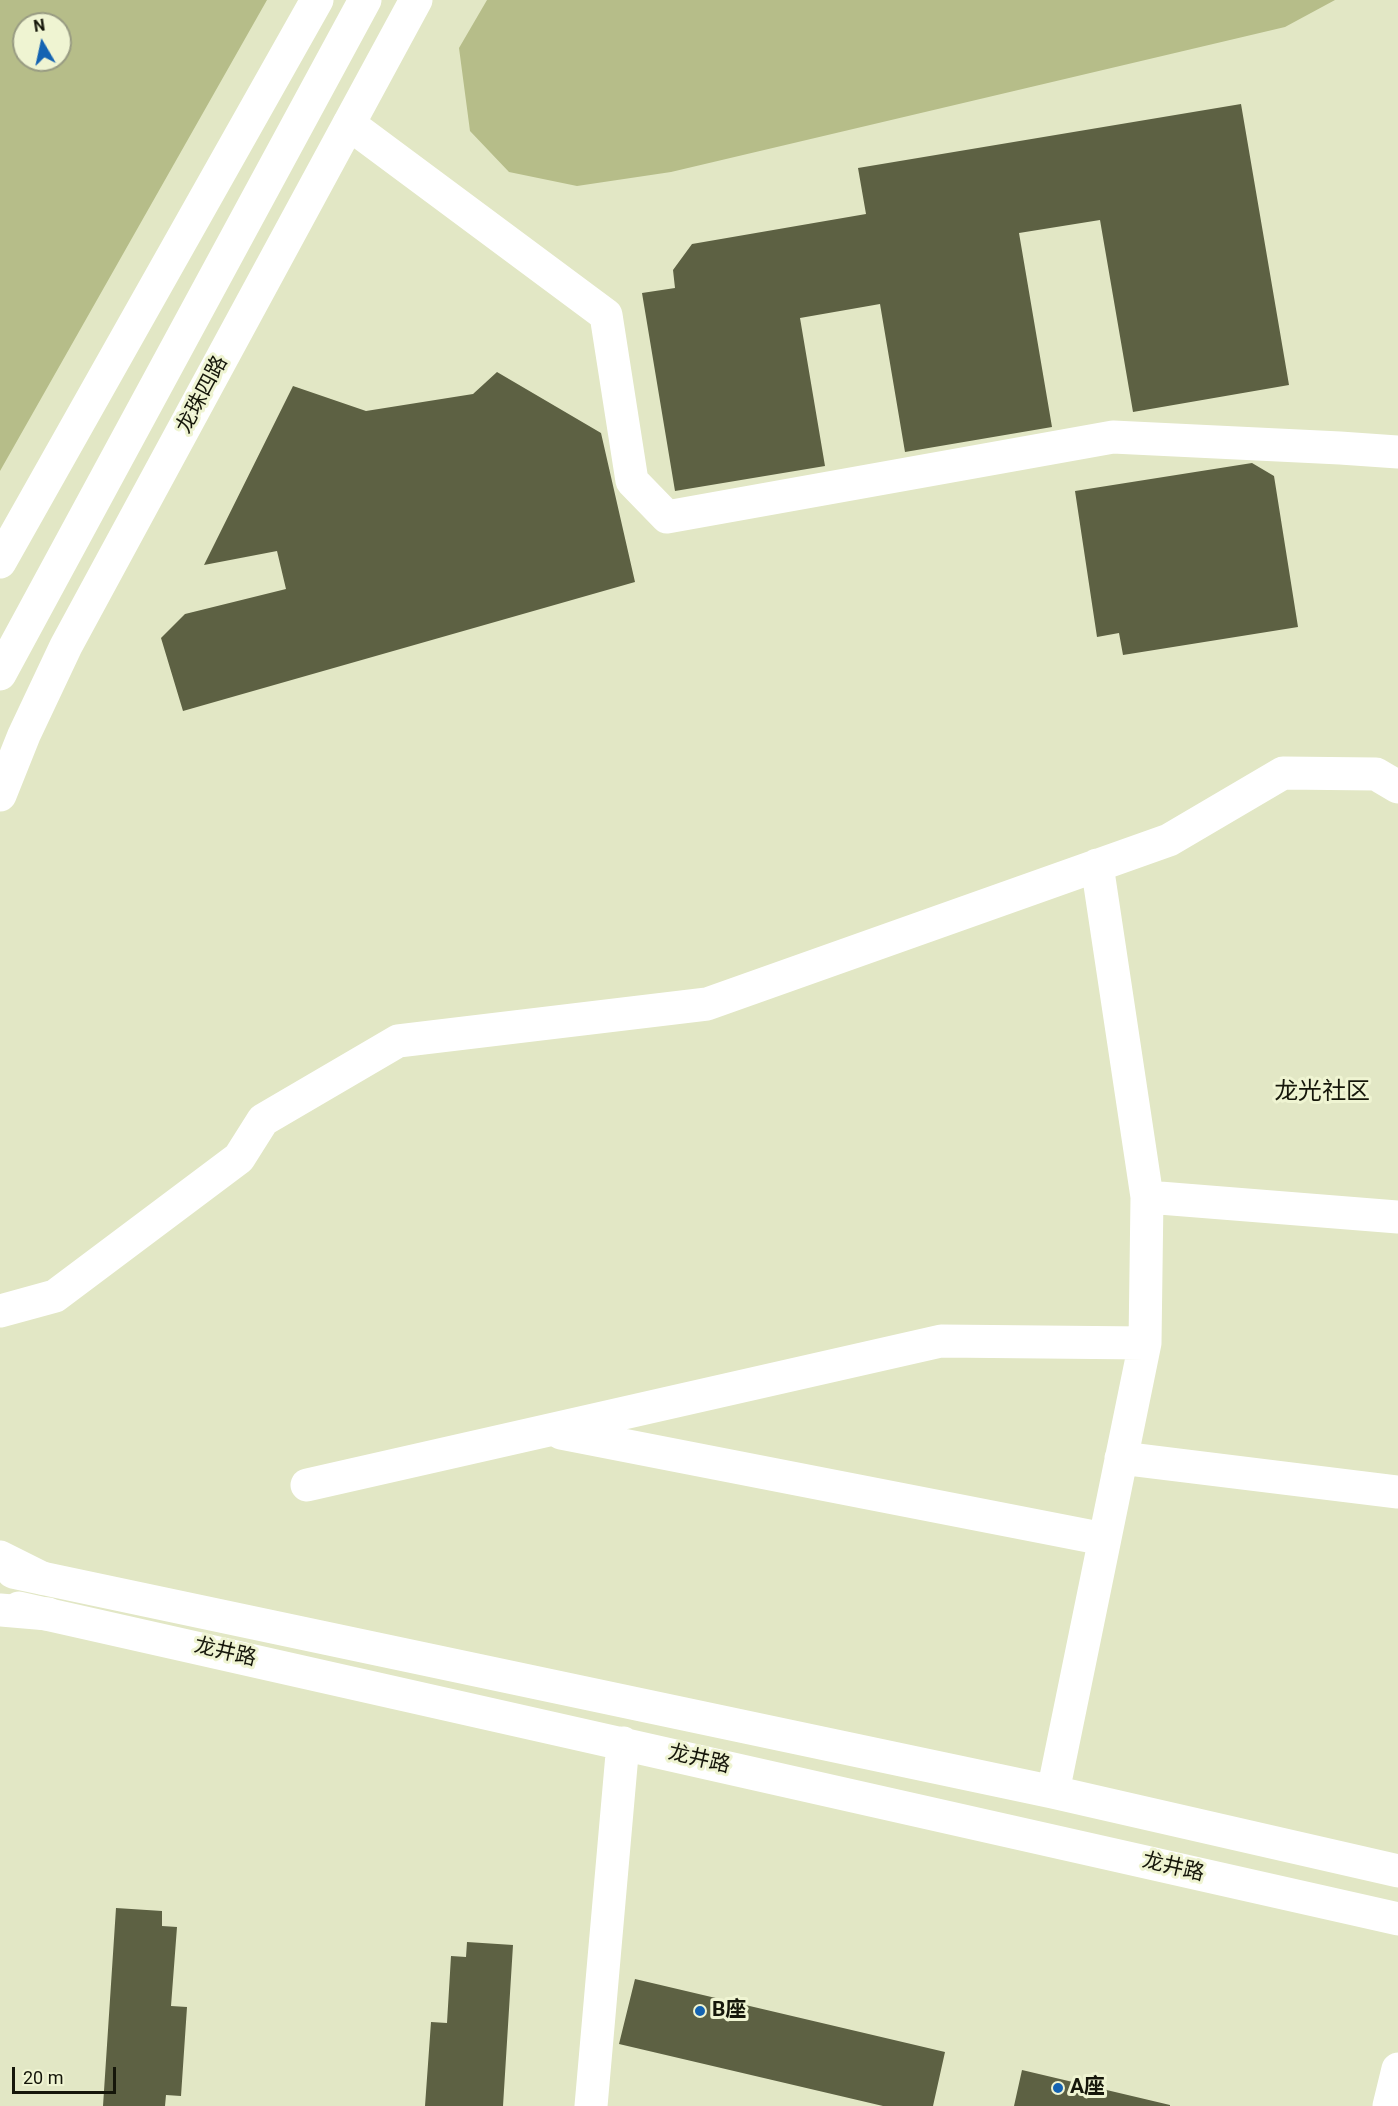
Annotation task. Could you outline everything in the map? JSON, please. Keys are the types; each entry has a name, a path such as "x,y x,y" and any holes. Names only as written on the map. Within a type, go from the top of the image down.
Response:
{"street":[{"path":"0,562 318,0"},
{"path":"0,674 365,0"},
{"name":"龙珠四路","path":"0,795 24,735 66,646 416,0"},
{"path":"349,124 606,315 632,481 667,517 1113,437 1398,452"},
{"path":"0,1311 55,1296 239,1158 263,1120 398,1041 707,1004 1169,840 1283,773 1376,774 1398,787"},
{"path":"1053,1792 1145,1343 1147,1197 1097,865"},
{"path":"1147,1197 1398,1217"},
{"path":"307,1485 941,1341 1145,1343"},
{"path":"548,1430 1104,1539"},
{"path":"1121,1458 1398,1492"},
{"path":"0,1557 42,1578"},
{"name":"龙井路","path":"0,1570 1053,1792 1398,1871"},
{"name":"龙井路","path":"0,1604 1398,1918"},
{"path":"0,1610 48,1614"},
{"path":"591,2106 623,1743"},
{"path":"1389,2106 1398,2069"}],"green space":[{"path":"0,0 267,0 0,471"},
{"path":"487,0 1335,0 1285,27 671,172 577,186 509,172 470,131 459,48"}],"building":[{"path":"1241,104 1289,385 1133,412 1100,220 1019,233 1052,427 905,452 880,304 800,318 825,466 675,491 642,293 675,288 673,270 692,244 866,214 858,168"},
{"path":"497,372 601,433 635,582 183,711 161,638 185,614 286,589 277,551 204,565 293,386 366,411 473,394"},
{"path":"1252,463 1274,476 1298,627 1123,655 1119,633 1097,637 1075,491"},
{"path":"116,1908 162,1911 162,1926 177,1927 171,2006 187,2007 181,2096 166,2095 165,2106 103,2106"},
{"path":"467,1942 513,1945 503,2106 425,2106 431,2022 447,2023 451,1956 466,1957"},
{"name":"B座","path":"635,1979 945,2052 933,2106 883,2106 619,2044"},
{"name":"A座","path":"1022,2070 1170,2105 1170,2106 1014,2106"}],"place":[{"name":"B座","path":"700,2011"},
{"name":"A座","path":"1058,2088"}],"district":[{"name":"龙光社区","path":"1322,1093"}]}
